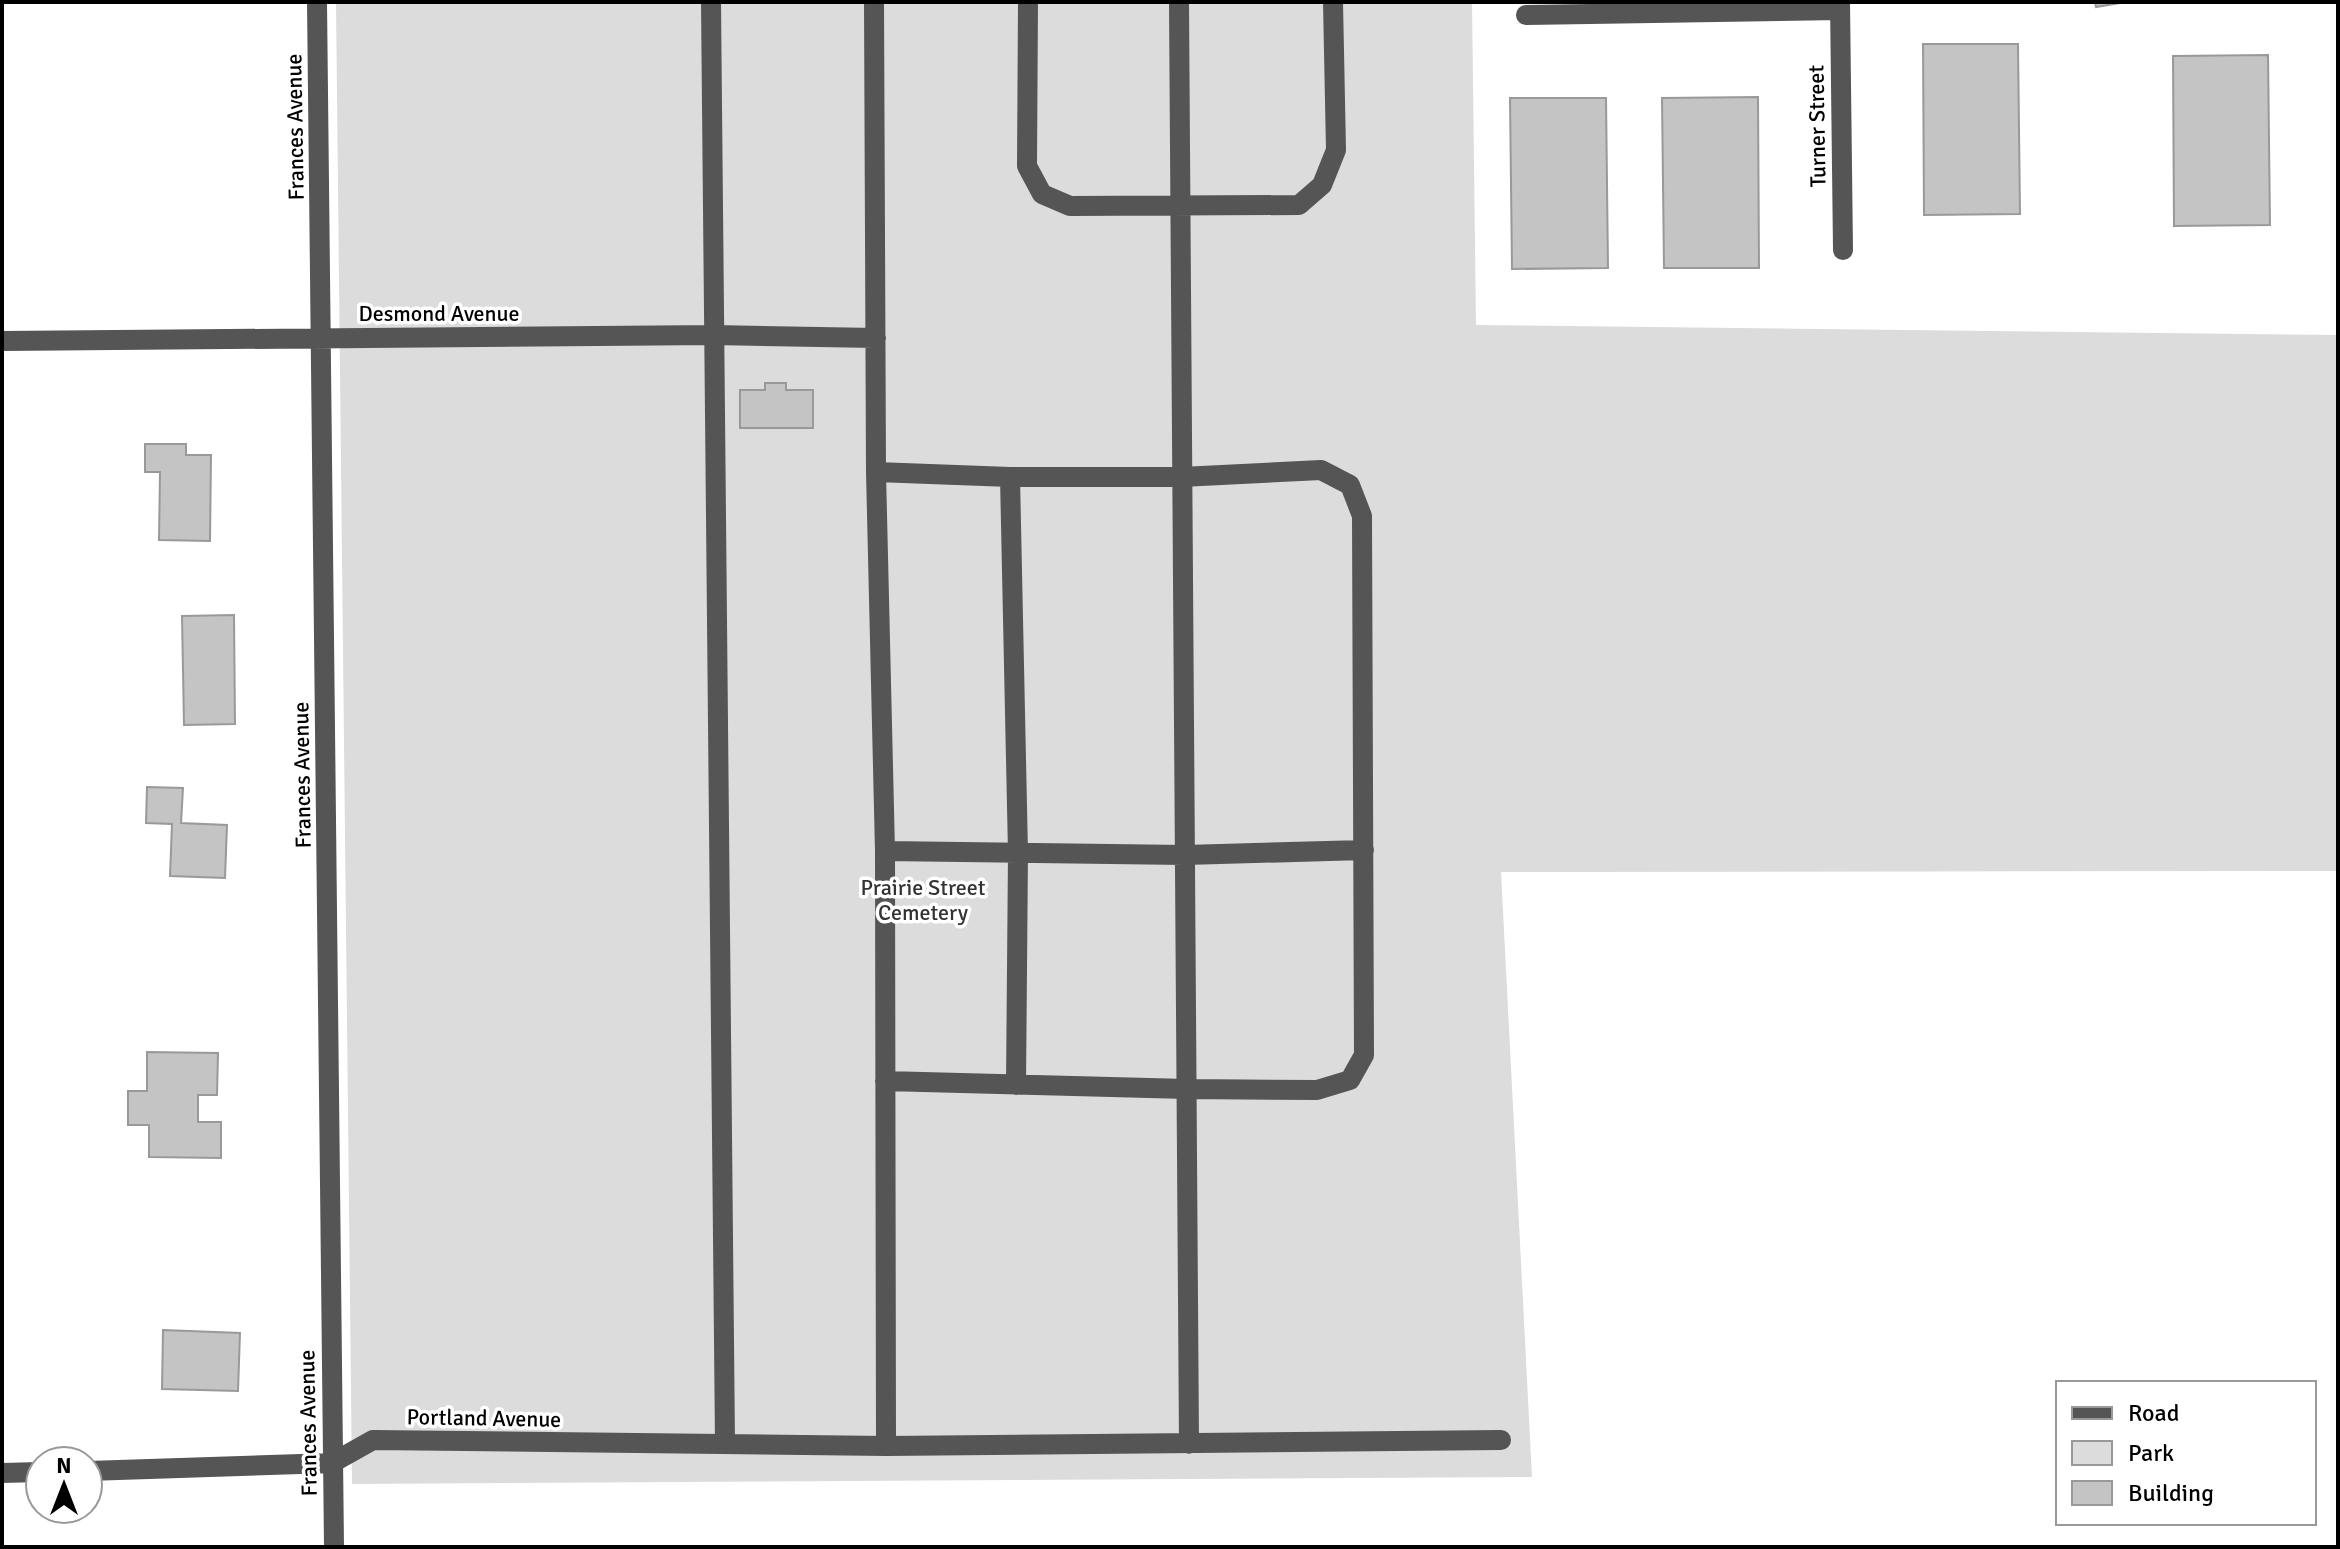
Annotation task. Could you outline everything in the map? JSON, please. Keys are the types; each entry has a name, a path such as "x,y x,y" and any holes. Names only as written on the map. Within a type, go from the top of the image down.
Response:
{"street":[{"name":"Frances Avenue","path":"317,2 334,1547"},
{"path":"711,2 725,1444"},
{"path":"874,2 876,472 885,851 886,1446"},
{"path":"1028,2 1027,166 1042,194 1070,206 1299,205 1322,185 1336,150 1333,2"},
{"path":"1179,2 1189,1444"},
{"path":"1526,15 1840,6"},
{"name":"Turner Street","path":"1840,6 1843,250"},
{"name":"Desmond Avenue","path":"2,341 714,335 876,338"},
{"path":"876,472 1010,477 1181,477 1321,470 1350,485 1362,516 1364,1055 1350,1080 1317,1090 885,1081"},
{"path":"1010,477 1018,853 1016,1085"},
{"path":"885,851 1185,855 1364,850"},
{"name":"Portland Avenue","path":"104,1470 332,1463 373,1440 886,1446 1501,1440"},
{"path":"2,1473 24,1472"}],"green space":[{"name":"Prairie Street Cemetery","path":"336,2 1472,2 1476,325 2338,335 2338,871 1501,872 1532,1477 352,1484"}],"building":[{"path":"2095,2 2126,2 2096,7"},
{"path":"1923,44 2018,44 2020,214 1924,215"},
{"path":"2268,55 2270,225 2174,226 2173,56"},
{"path":"1758,97 1759,268 1664,268 1662,98"},
{"path":"1510,98 1606,98 1608,268 1512,269"},
{"path":"765,383 786,383 786,390 813,390 813,428 740,428 740,390 765,390"},
{"path":"145,444 186,444 186,455 211,455 210,541 159,540 160,472 145,472"},
{"path":"234,615 235,724 184,725 182,616"},
{"path":"147,787 183,788 181,823 227,825 225,878 170,876 172,824 146,823"},
{"path":"147,1052 218,1053 217,1095 198,1095 198,1122 221,1122 221,1158 149,1157 149,1125 128,1125 128,1091 147,1091"},
{"path":"163,1330 240,1333 238,1391 162,1389"}]}
